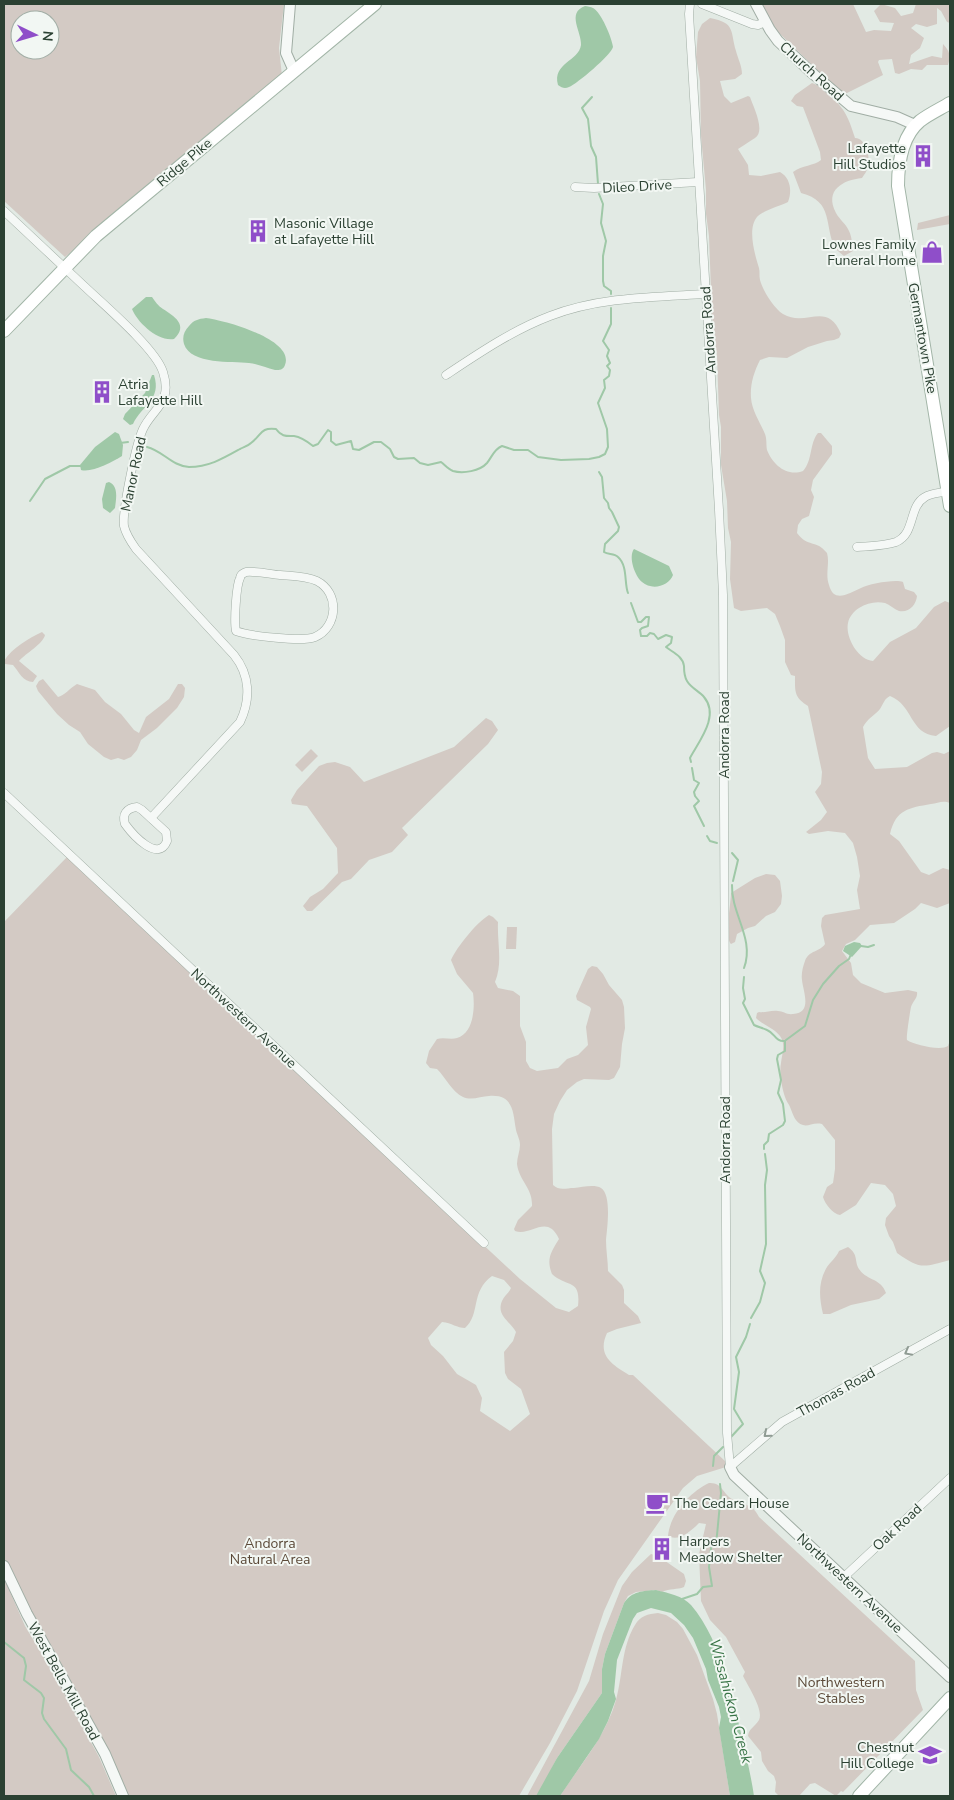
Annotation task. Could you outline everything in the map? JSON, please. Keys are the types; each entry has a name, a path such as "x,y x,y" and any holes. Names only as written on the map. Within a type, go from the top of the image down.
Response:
{"main road":[{"name":"Ridge Pike","path":"4,331 96,236 375,4"},
{"name":"Germantown Pike","path":"950,103 916,125 908,136 902,150 898,170 898,192 950,506"},
{"path":"859,1796 950,1698"}],"street":[{"path":"290,4 286,53 294,71"},
{"name":"Andorra Road","path":"690,4 688,14 723,595 727,1433 730,1467"},
{"path":"702,4 752,24 758,25 765,22"},
{"name":"Church Road","path":"756,4 778,41 812,74 851,106 897,117 916,125"},
{"name":"Dileo Drive","path":"575,187 589,189 698,182"},
{"name":"Manor Road","path":"5,213 135,335 152,353 161,367 164,377 164,393 161,404 146,424 140,438 125,508 125,530 136,549 238,659 245,674 248,692 245,711 236,728 151,818"},
{"path":"446,375 513,333 556,313 611,300 705,294"},
{"path":"857,547 899,540 908,532 914,512 921,500 929,495 948,491"},
{"path":"223,643 236,631 301,639 311,638 320,634 330,622 333,612 332,598 324,586 311,579 246,572 239,579 234,621 236,631"},
{"name":"Northwestern Avenue","path":"4,793 484,1243"},
{"path":"134,807 142,810 151,818 167,835 166,844 160,849 154,850 148,847 126,827 123,819 126,811 134,807"},
{"name":"Thomas Road","path":"730,1467 782,1422 950,1329"},
{"name":"Northwestern Avenue","path":"730,1467 734,1475 950,1676"},
{"name":"Oak Road","path":"844,1577 950,1478"},
{"name":"West Bells Mill Road","path":"4,1566 27,1614 105,1754 123,1796"}],"green space":[{"path":"4,4 284,4 279,48 282,76 65,257 4,201"},
{"path":"762,4 853,4 866,32 874,30 891,31 894,23 880,22 874,11 881,4 895,8 901,16 913,13 916,4 950,4 950,23 947,22 941,11 937,8 937,24 927,27 916,24 911,28 924,38 920,48 911,55 909,64 932,56 942,58 943,44 949,54 948,65 927,65 922,70 911,69 899,74 895,73 892,59 879,60 883,75 843,95 774,28"},
{"path":"710,18 728,25 732,33 741,68 742,74 735,79 720,81 724,96 731,103 748,96 750,97 758,118 758,135 738,149 748,165 749,175 761,176 780,172 790,185 788,202 763,213 754,222 752,235 761,284 773,304 783,314 800,318 823,316 829,318 841,334 839,338 808,347 787,358 769,357 760,360 752,383 752,403 765,434 767,450 777,465 786,471 803,471 818,433 821,433 832,446 832,454 813,480 811,490 814,497 809,516 802,519 798,525 797,533 801,538 819,546 827,553 828,581 834,594 842,596 870,585 899,581 903,582 905,589 914,592 917,596 914,605 906,611 899,611 885,603 875,602 862,606 852,614 849,621 849,635 854,647 867,660 873,661 890,642 916,628 934,607 945,601 950,603 950,726 936,736 928,734 916,725 898,700 890,696 886,698 880,709 863,727 868,758 875,769 907,767 932,753 944,754 950,751 950,803 940,802 904,811 896,819 890,834 899,841 921,872 929,875 943,868 950,870 950,903 937,908 921,903 894,923 870,925 855,940 846,944 842,951 851,963 853,975 861,983 885,993 908,990 917,992 911,1007 907,1040 921,1045 940,1048 948,1046 950,1040 950,1260 928,1265 917,1265 897,1253 885,1225 886,1218 896,1206 893,1194 885,1185 871,1183 856,1205 840,1215 827,1206 823,1197 827,1187 833,1183 835,1140 822,1124 805,1125 800,1124 796,1120 785,1098 782,1085 780,1067 783,1049 782,1039 775,1031 756,1018 759,1012 780,1011 791,1014 799,1013 803,1010 805,1001 802,970 807,957 825,944 821,926 822,918 825,915 860,909 857,890 860,876 853,843 845,833 828,831 809,834 806,832 821,820 827,812 815,792 821,784 822,772 808,706 796,694 795,676 791,675 785,662 785,640 775,614 767,608 741,611 734,608 730,579 731,542 721,465 717,356 712,317 709,236 701,136 700,81 696,57 698,32 702,24"},
{"path":"812,83 817,85 841,107 855,138 862,141 868,153 868,167 862,178 842,184 834,192 832,198 836,213 850,233 853,251 844,256 835,248 823,208 819,202 801,193 793,172 821,160 820,152 803,107 797,106 791,101 795,95"},
{"path":"950,215 950,224 917,230 918,223"},
{"path":"42,632 45,635 41,642 19,661 37,676 33,682 30,682 13,665 5,664 4,661 7,656 26,640"},
{"path":"43,679 58,697 77,684 95,690 105,702 121,714 134,730 139,733 146,717 169,699 178,684 182,684 185,688 184,697 177,708 157,728 141,740 137,750 131,757 124,760 118,758 111,760 104,757 88,744 80,732 57,714 36,686"},
{"path":"486,718 492,721 498,730 488,744 402,828 408,835 392,852 369,860 351,879 342,882 312,911 307,911 303,906 310,897 323,889 338,873 337,848 307,806 292,804 291,800 297,790 319,766 335,762 350,767 364,782 454,747"},
{"path":"311,749 318,756 302,772 295,765"},
{"name":"Andorra Natural Area","path":"67,857 520,1279 556,1308 569,1312 578,1306 577,1291 575,1287 552,1274 550,1269 550,1256 559,1239 554,1231 544,1227 521,1232 514,1229 518,1220 532,1206 532,1200 518,1170 517,1161 520,1143 511,1106 508,1101 497,1096 470,1099 459,1095 437,1069 430,1068 426,1063 429,1051 437,1039 457,1038 467,1031 470,1025 474,1005 473,993 457,974 451,960 467,936 489,915 498,922 499,968 495,982 498,988 513,991 520,996 520,1026 526,1042 526,1061 530,1068 537,1071 558,1068 567,1059 578,1055 588,1045 586,1027 591,1009 577,1000 576,996 588,969 592,966 597,967 622,1000 625,1028 620,1067 614,1078 609,1080 584,1079 577,1082 567,1090 554,1114 552,1129 553,1185 563,1189 595,1186 601,1188 607,1198 606,1240 608,1271 622,1285 624,1303 638,1316 641,1323 607,1333 604,1347 611,1363 629,1375 633,1375 725,1461 726,1467 697,1476 683,1488 618,1580 604,1611 577,1691 550,1743 519,1796 127,1796 4,1559 4,922","holes":["492,1276 504,1280 511,1288 502,1301 501,1311 504,1318 516,1332 513,1341 504,1352 505,1373 508,1379 521,1389 530,1414 510,1431 480,1411 482,1398 476,1385 457,1374 443,1356 431,1345 428,1338 442,1322 465,1328 473,1316 478,1296 485,1282"]},
{"path":"766,874 775,875 780,881 781,904 775,912 766,916 755,926 737,934 735,942 731,944 728,927 731,893 755,878"},
{"path":"507,927 517,927 516,949 506,949"},
{"path":"848,1247 854,1253 862,1273 881,1285 886,1293 879,1299 851,1305 830,1314 823,1314 820,1290 822,1278 827,1267 839,1251"},
{"name":"Northwestern Stables","path":"709,1483 717,1484 732,1499 748,1505 754,1510 759,1517 915,1661 916,1690 923,1710 843,1792 841,1791 836,1796 815,1783 810,1784 799,1796 778,1795 775,1792 776,1782 774,1776 768,1771 762,1761 761,1752 748,1736 759,1720 757,1704 743,1676 745,1672 726,1637 710,1620 701,1601 699,1554 706,1524 699,1523 681,1537 668,1536 673,1520 682,1505 695,1492"},
{"path":"651,1554 658,1556 684,1574 686,1581 684,1587 662,1592 656,1590 636,1592 628,1596 605,1654 602,1669 602,1693 557,1758 540,1792 536,1796 527,1796 589,1681 603,1634 622,1586 632,1572"},
{"path":"4,1578 25,1626 99,1757 116,1796 4,1796"},
{"path":"658,1613 666,1615 677,1622 683,1629 697,1655 717,1714 730,1796 560,1796 592,1750 612,1713 630,1634 639,1619"}],"water":[{"path":"585,6 596,10 603,20 613,47 586,75 568,88 564,88 558,85 557,78 562,67 576,55 581,45 576,23 576,13"},
{"path":"146,297 152,297 178,321 180,329 174,339 168,339 155,334 138,320 132,309"},
{"path":"206,318 256,332 269,339 279,347 285,356 284,367 275,370 252,364 213,361 195,356 188,351 184,344 184,334 193,322"},
{"path":"152,375 154,375 156,384 153,396 133,424 130,425 123,419 125,414 145,393"},
{"path":"115,432 119,434 123,445 122,456 108,464 91,470 81,470 80,465 95,447"},
{"path":"109,482 116,490 115,508 110,513 103,508 102,499 106,483"},
{"path":"634,549 669,566 673,575 671,579 655,587 642,582 633,566 632,552"},
{"path":"854,942 860,943 862,946 852,957 843,951 845,946"},
{"name":"Wissahickon Creek","path":"656,1590 675,1595 688,1602 702,1620 712,1638 732,1697 754,1796 730,1796 719,1728 721,1717 719,1707 693,1638 684,1625 671,1613 651,1608 637,1613 633,1619 617,1660 614,1692 616,1699 599,1739 560,1796 536,1796 557,1758 602,1693 602,1669 605,1654 624,1603 634,1594 642,1591"}],"waterway":[{"path":"592,97 582,108 588,119 591,146 596,157 598,184"},
{"path":"599,194 603,204 601,223 606,241 603,256 603,281 604,286 611,291 611,294"},
{"path":"147,447 178,464 196,467 210,464 249,445 267,429 276,429 284,436 299,437 313,446 318,444 328,430 331,432 331,441 336,445 351,441 353,449 359,450 374,442 381,442 398,459 414,458 420,463 428,465 441,462 457,472 471,471 484,466 493,453 502,446 514,450 528,450 538,457 561,460 599,457 605,454 608,447 607,429 598,403 605,388 604,380 609,376 610,370 607,366 610,363 607,356 609,350 603,341 611,324 611,308"},
{"path":"120,443 128,442"},
{"path":"30,501 45,479 70,466 82,466"},
{"path":"599,472 602,477 604,498 619,527 618,531 605,544 604,552 613,554 621,561 625,570 628,593"},
{"path":"631,603 638,622 649,617 648,626 640,630 641,636 647,636 650,633 654,634 658,639 666,635 672,637 671,643 666,647 682,660 687,681 704,697 708,704 709,720 703,736 690,758 691,762"},
{"path":"692,768 694,780 699,783 694,792 699,801 694,806 704,826"},
{"path":"707,836 710,841 717,843"},
{"path":"732,853 738,860 733,881"},
{"path":"732,885 735,906 747,947 744,968"},
{"path":"861,946 868,947 874,945"},
{"path":"786,1040 805,1026 813,1000 823,984 839,966 849,959 851,954"},
{"path":"744,977 745,999 743,1003 754,1025 770,1031 777,1039 785,1041 785,1051 778,1055 777,1059 781,1080 778,1093 783,1104 785,1121 783,1125 769,1134 764,1149"},
{"path":"751,1318 760,1302 765,1283 760,1271 766,1244 765,1185 767,1170 765,1154"},
{"path":"731,1437 743,1424 734,1409 739,1372 736,1357 750,1324"},
{"path":"713,1466 714,1456 723,1447"},
{"path":"682,1599 697,1594 703,1587 712,1586 709,1567 711,1548 716,1541 717,1535 721,1493 720,1484"},
{"path":"4,1642 24,1658 26,1666 24,1680 41,1693 44,1698 42,1713 44,1719 66,1749 71,1770 89,1787 94,1796"}],"place":[{"name":"Lafayette Hill Studios","path":"923,156"},
{"name":"Masonic Village at Lafayette Hill","path":"258,231"},
{"name":"Lownes Family Funeral Home","path":"932,252"},
{"name":"Atria Lafayette Hill","path":"102,392"},
{"name":"The Cedars House","path":"657,1503"},
{"name":"Harpers Meadow Shelter","path":"662,1549"},
{"name":"Chestnut Hill College","path":"930,1755"}]}
